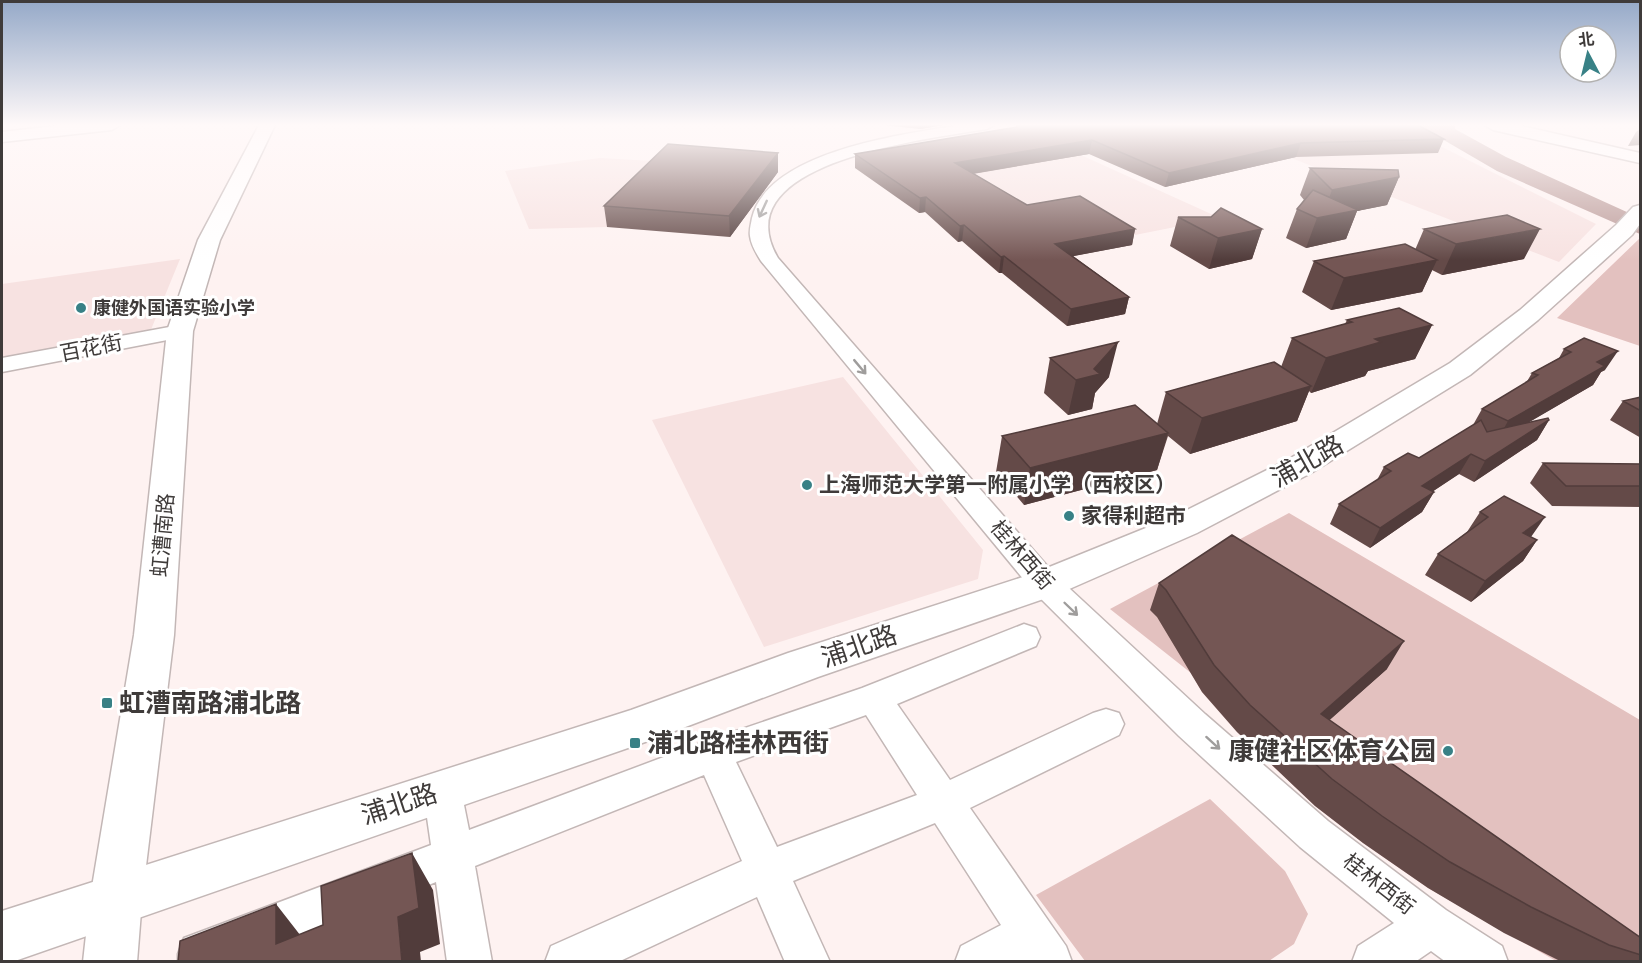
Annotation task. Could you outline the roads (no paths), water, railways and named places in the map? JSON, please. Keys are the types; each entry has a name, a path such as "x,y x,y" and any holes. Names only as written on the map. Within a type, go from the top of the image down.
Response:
{"street":[{"name":"虹漕南路","path":"110,962 116,899 154,635 180,330 209,240 244,170"},
{"name":"桂林西街","path":"806,170 778,187 759,216 758,231 761,247 770,261 1045,584 1192,725 1305,826 1431,925 1486,962"},
{"name":"浦北路","path":"2,938 635,727 803,665 1045,584 1195,519 1300,466 1460,369 1498,340 1634,218"},
{"name":"百花街","path":"2,365 180,330"},
{"path":"200,962 200,954 714,754 874,698 1024,637"},
{"path":"874,698 1041,947 977,962"},
{"path":"567,962 767,872 944,802 1106,724"},
{"path":"714,754 808,962"},
{"path":"442,790 470,962"},
{"path":"1374,962 1431,925"}],"place":[{"name":"康健外国语实验小学","path":"81,308"},
{"name":"上海师范大学第一附属小学（西校区）","path":"807,485"},
{"name":"家得利超市","path":"1069,516"},
{"name":"虹漕南路浦北路","path":"107,703"},
{"name":"浦北路桂林西街","path":"635,743"},
{"name":"康健社区体育公园","path":"1448,751"}]}
